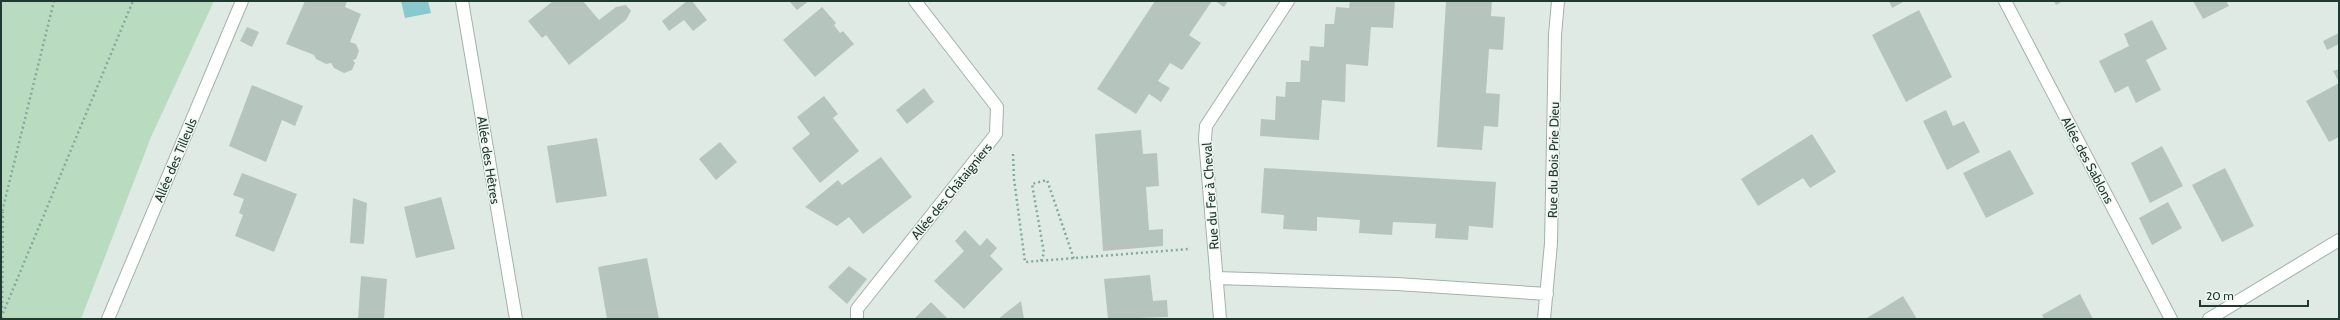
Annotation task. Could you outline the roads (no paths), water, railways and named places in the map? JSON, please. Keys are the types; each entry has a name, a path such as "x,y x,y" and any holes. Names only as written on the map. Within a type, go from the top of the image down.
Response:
{"street":[{"name":"Allée des Tilleuls","path":"108,319 242,1"},
{"name":"Allée des Hêtres","path":"462,1 516,319"},
{"name":"Allée des Châtaigniers","path":"857,319 857,309 996,134 997,107 915,1"},
{"name":"Rue du Fer à Cheval","path":"1220,319 1205,139 1206,126 1288,1"},
{"name":"Rue du Bois Prie Dieu","path":"1544,319 1551,243 1555,35 1558,1"},
{"name":"Allée des Sablons","path":"2005,1 2171,319"},
{"path":"2209,319 2339,240"},
{"path":"1216,278 1390,284 1547,294"}],"water":[{"path":"401,1 428,1 431,13 405,18"}]}
